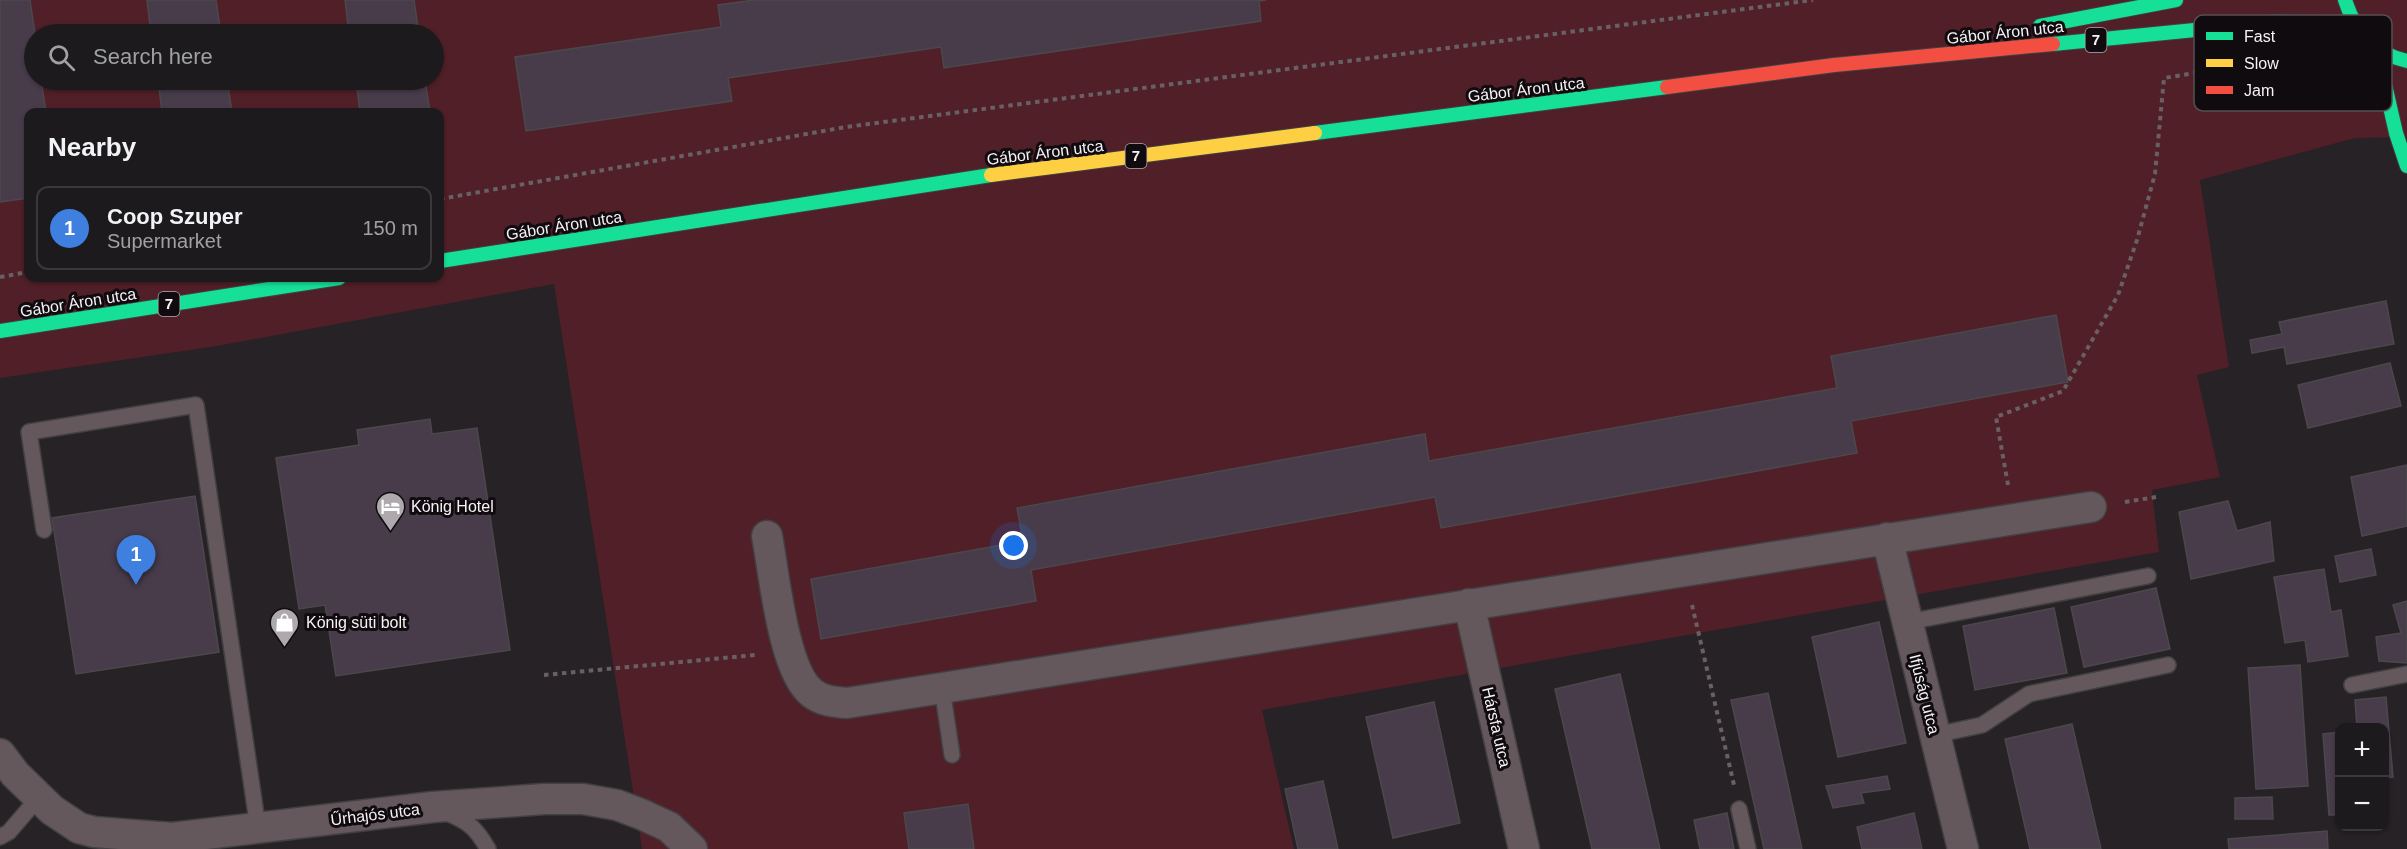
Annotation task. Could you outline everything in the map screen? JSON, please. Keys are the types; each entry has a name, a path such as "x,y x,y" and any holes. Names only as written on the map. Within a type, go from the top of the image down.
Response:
{"main road":[{"name":"Gábor Áron utca","path":"2023,29 2176,0"},
{"path":"2345,0 2349,15"},
{"name":"Gábor Áron utca","path":"444,260 938,182 1834,65 2194,30"},
{"name":"Gábor Áron utca","path":"1834,65 1988,36"},
{"path":"2392,56 2407,61"},
{"path":"2391,111 2407,166"},
{"name":"Gábor Áron utca","path":"0,332 314,282"}],"street":[{"path":"767,536 789,652 796,673 813,695 829,702 847,703 2091,507"},
{"name":"Ifjúság utca","path":"1887,538 1963,849"},
{"name":"Hársfa utca","path":"1469,604 1524,849"},
{"name":"Űrhajós utca","path":"0,754 15,774 45,803 79,828 94,832 172,838 434,807 544,799 584,799 616,805 641,814 669,827 692,849"}],"lane":[{"path":"44,530 29,432 196,405 258,828"},
{"path":"1908,622 2148,576"},
{"path":"1935,735 1982,725 2029,694 2168,665"},
{"path":"2352,685 2407,674"},
{"path":"942,688 952,755"},
{"path":"0,837 45,803"},
{"path":"434,807 468,821 488,849"},
{"path":"1739,809 1748,849"}],"path":[{"path":"444,198 846,128 1813,0"},
{"path":"2014,519 1996,417 2063,391 2118,295 2137,240 2156,174 2164,78 2194,73"},
{"path":"0,277 24,273"},
{"path":"1684,570 1739,809"},
{"path":"544,675 789,652"}],"shaded area":[{"path":"0,0 2407,0 2407,137 2355,138 2200,180 2229,367 2197,375 2220,477 2152,490 2159,552 1262,710 1294,849 642,849 554,284 217,346 0,378"}],"building":[{"path":"0,0 30,0 34,24 24,24 24,90 43,90 45,108 24,108 24,199 0,202"},
{"path":"147,0 216,0 220,24 150,24"},
{"path":"345,0 414,0 418,24 348,24"},
{"path":"754,0 1266,0 1259,1 1261,21 944,68 941,47 728,78 732,101 526,131 515,57 721,27 718,5"},
{"path":"159,90 229,90 231,108 162,108"},
{"path":"357,90 427,90 429,108 360,108"},
{"path":"2386,301 2394,344 2287,364 2284,347 2252,353 2250,340 2282,334 2279,322"},
{"path":"2056,315 2068,382 1851,421 1857,453 1441,528 1435,497 1031,570 1036,601 821,639 811,579 1023,541 1017,508 1425,434 1429,461 1837,388 1831,356"},
{"path":"2390,363 2401,406 2308,428 2298,385"},
{"name":"König Hotel","path":"430,419 432,434 477,428 510,650 336,676 325,605 299,609 276,458 359,445 357,430"},
{"path":"2407,465 2407,526 2362,536 2351,477"},
{"path":"195,496 219,652 76,674 52,518"},
{"path":"2228,501 2237,531 2270,522 2274,561 2191,579 2179,512"},
{"path":"2371,549 2376,575 2340,582 2335,556"},
{"path":"2324,569 2331,612 2341,610 2348,656 2308,662 2305,640 2285,643 2274,577"},
{"path":"2156,588 2170,649 2084,667 2071,607"},
{"path":"2407,601 2407,663 2379,661 2376,637 2401,633 2393,605"},
{"path":"2054,608 2067,673 1975,690 1963,626"},
{"path":"1879,622 1906,743 1838,757 1812,637"},
{"path":"2300,665 2308,786 2256,789 2248,668"},
{"path":"1620,674 1660,849 1592,849 1555,689"},
{"path":"1768,693 1802,849 1764,849 1731,700"},
{"path":"2386,697 2388,723 2357,723 2355,700"},
{"path":"1434,702 1460,823 1393,838 1366,717"},
{"path":"2072,724 2101,849 2030,849 2005,739"},
{"path":"2389,731 2393,777 2389,777"},
{"path":"2335,733 2335,815 2329,815 2323,734"},
{"path":"1887,776 1890,789 1861,793 1864,803 1833,808 1826,786"},
{"path":"1323,781 1338,849 1298,849 1285,789"},
{"path":"2272,797 2273,819 2235,819 2235,798"},
{"path":"968,804 974,849 909,849 904,813"},
{"path":"1727,813 1734,849 1700,849 1694,820"},
{"path":"1914,813 1922,849 1862,849 1857,827"},
{"path":"2327,831 2328,849 2229,849 2228,839"}],"traffic: fast":[{"path":"2040,26 2176,0"},
{"path":"2345,0 2350,15"},
{"path":"2053,44 2194,30"},
{"path":"2392,56 2407,61"},
{"path":"1315,133 1667,87"},
{"path":"2391,111 2407,166"},
{"path":"444,260 991,175"},
{"path":"0,331 313,282"}],"traffic: slow":[{"path":"991,175 1315,133"}],"traffic: jam":[{"path":"1667,87 1834,65 2053,44"}],"place":[{"name":"König Hotel","path":"390,532"},
{"name":"Coop Szuper","path":"136,585"},
{"name":"König süti bolt","path":"285,648"}]}
